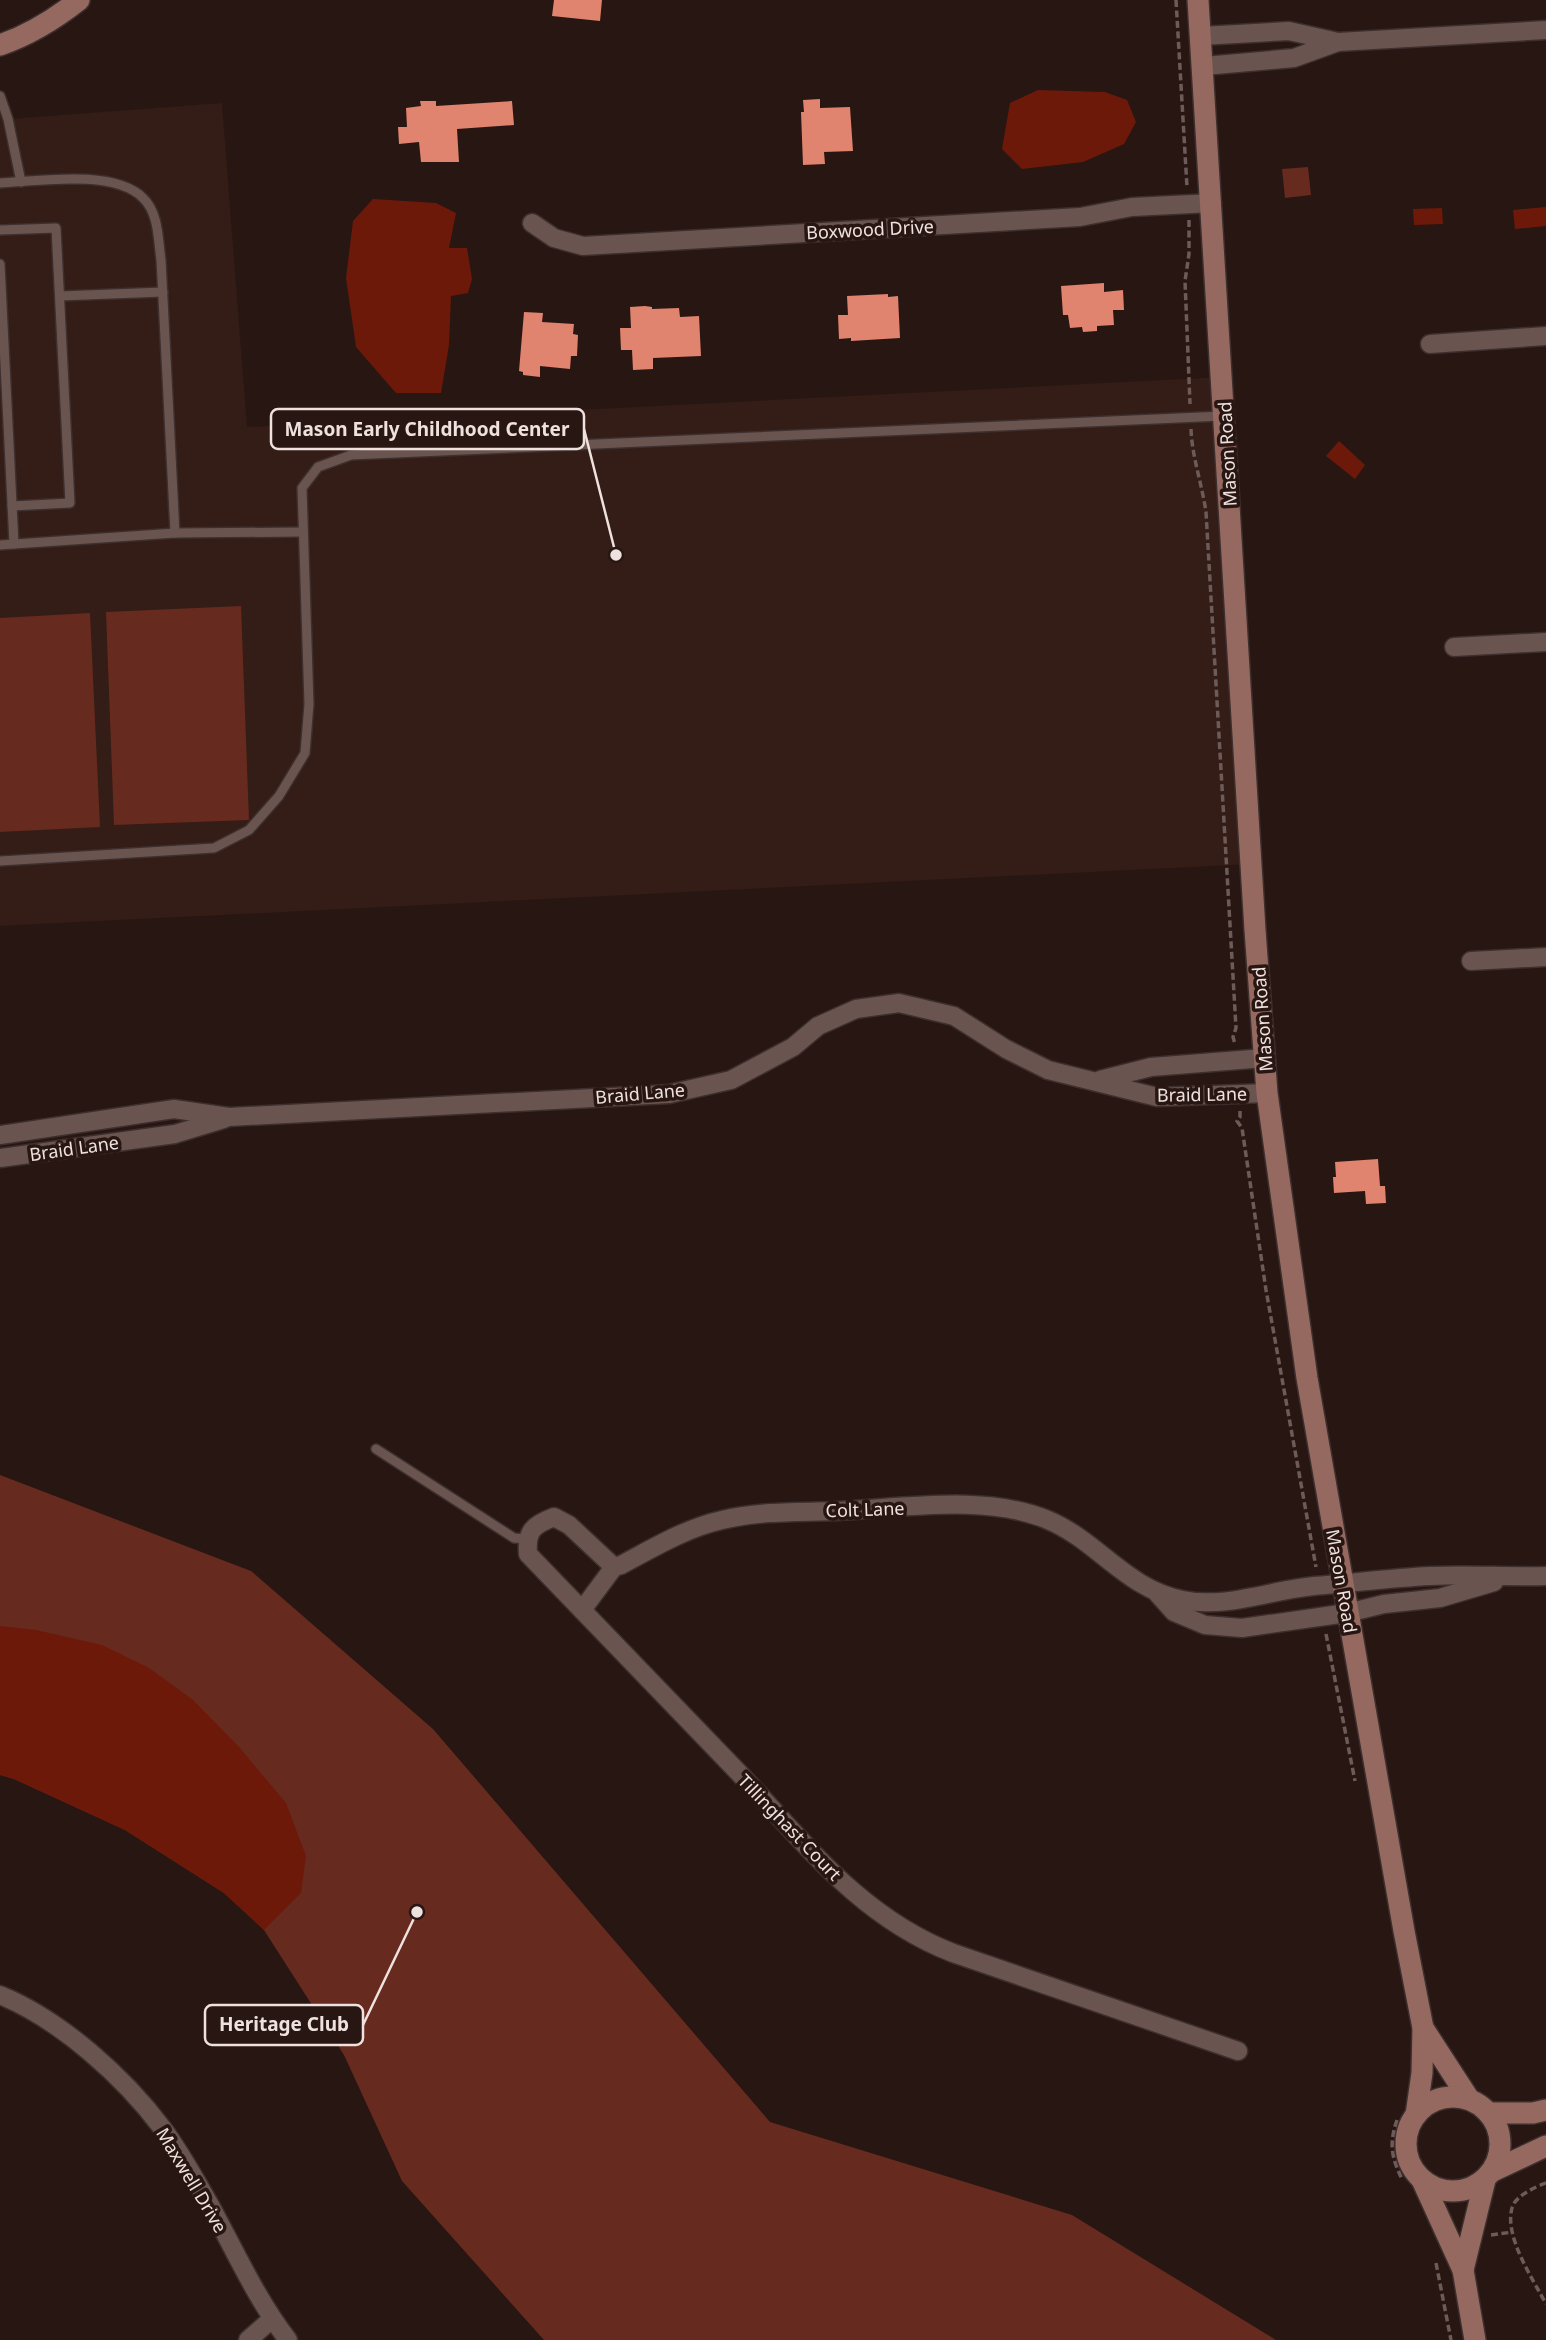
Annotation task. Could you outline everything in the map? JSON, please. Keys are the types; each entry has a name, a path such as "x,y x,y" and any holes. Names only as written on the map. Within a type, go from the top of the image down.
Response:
{"main road":[{"path":"0,45 59,16 79,0"},
{"name":"Mason Road","path":"1198,0 1267,1093 1307,1378 1423,2028 1422,2073 1407,2113"},
{"name":"Mason Road","path":"1423,2028 1469,2099"},
{"path":"1463,2270 1489,2176 1498,2160 1500,2135 1489,2112 1469,2099 1454,2097 1439,2099 1407,2113 1407,2156 1413,2169 1415,2184 1463,2270 1475,2340"},
{"path":"1489,2112 1533,2113 1546,2110"},
{"path":"1415,2184 1447,2192 1461,2192 1474,2188 1489,2176 1546,2146"}],"street":[{"path":"1201,36 1289,32 1338,42 1546,30"},
{"path":"1204,66 1294,58 1338,42"},
{"name":"Boxwood Drive","path":"532,223 554,238 583,246 1080,217 1132,207 1212,203"},
{"path":"1430,344 1546,336"},
{"path":"1454,647 1546,642"},
{"path":"1471,961 1546,957"},
{"name":"Braid Lane","path":"0,1135 174,1109 229,1117 669,1094 731,1080 793,1047 818,1026 856,1009 899,1003 954,1016 1006,1049 1048,1070 1157,1097 1267,1093"},
{"name":"Braid Lane","path":"1097,1081 1151,1067 1265,1058"},
{"name":"Braid Lane","path":"0,1158 175,1134 229,1117"},
{"name":"Colt Lane","path":"614,1567 621,1566 696,1528 723,1519 765,1514 980,1505 1009,1508 1056,1524 1086,1543 1130,1579 1183,1601 1212,1602 1282,1590 1430,1576 1511,1577"},
{"path":"527,1539 536,1523 554,1517 569,1525 614,1567 582,1610"},
{"name":"Tillinghast Court","path":"527,1539 528,1554 831,1871 889,1921 920,1939 953,1953 1238,2051"},
{"path":"1511,1577 1546,1576"},
{"name":"Colt Lane","path":"1156,1592 1174,1612 1205,1625 1242,1628 1347,1614 1384,1604 1440,1598 1511,1577"},
{"name":"Maxwell Drive","path":"0,1995 15,2001 63,2031 127,2087 164,2130 272,2319 288,2340"},
{"path":"248,2340 272,2319"}],"lane":[{"path":"0,96 8,119 21,182"},
{"path":"0,183 94,178 123,187 143,198 155,218 163,292 175,533"},
{"path":"0,230 56,228 70,503 12,506"},
{"path":"0,264 14,544"},
{"path":"60,296 163,292"},
{"path":"0,861 214,848 249,830 279,796 305,752 309,704 302,488 318,467 351,455 1224,416"},
{"path":"0,545 175,533 303,532"},
{"path":"376,1449 514,1538 527,1539"}],"path":[{"path":"1176,0 1186,181"},
{"path":"1189,226 1185,281 1190,386"},
{"path":"1192,448 1203,488 1206,512 1235,1041"},
{"path":"1240,1117 1237,1121 1242,1128 1266,1290 1315,1560"},
{"path":"1326,1632 1356,1787"},
{"path":"1407,2113 1391,2137 1393,2158 1415,2184"},
{"path":"1546,2183 1516,2199 1511,2209 1516,2246 1546,2304"},
{"path":"1479,2235 1513,2232"},
{"path":"1434,2253 1451,2340"}],"shaded area":[{"path":"1038,90 1105,92 1127,100 1136,122 1124,144 1083,162 1022,169 1002,149 1010,103"},
{"path":"0,96 9,119 222,103 247,427 1222,377 1251,864 0,926"},
{"path":"1308,167 1311,195 1285,198 1282,169"},
{"path":"373,199 436,203 456,213 449,248 467,248 472,279 468,293 451,296 449,345 441,393 396,393 356,347 346,278 353,221"},
{"path":"1546,207 1546,226 1515,229 1513,210"},
{"path":"1442,208 1443,224 1414,225 1413,209"},
{"path":"1339,441 1365,465 1355,479 1326,456"},
{"path":"241,606 249,820 114,825 106,612"},
{"path":"90,613 100,827 0,832 0,618"},
{"path":"0,1475 251,1571 433,1729 770,2122 1072,2215 1276,2340 544,2340 402,2181 344,2055 264,1930 224,1893 125,1830 0,1775"},
{"path":"0,1626 36,1630 102,1645 149,1668 193,1700 239,1747 286,1803 306,1856 301,1893 264,1930 224,1893 125,1830 0,1775"}],"building":[{"path":"554,0 602,0 600,21 552,16"},
{"path":"820,99 820,108 850,107 853,151 824,152 825,164 803,165 803,100"},
{"path":"420,101 436,101 436,106 512,101 514,125 457,129 459,162 421,162 419,142 399,144 398,127 407,127 406,108 421,106"},
{"path":"1104,283 1104,292 1123,290 1124,310 1113,310 1114,325 1097,326 1097,331 1083,332 1082,327 1070,328 1068,315 1063,315 1061,286"},
{"path":"888,294 888,297 898,296 900,338 851,341 851,338 839,339 838,315 848,315 847,296"},
{"path":"645,306 652,309 679,308 680,317 699,316 701,356 653,358 653,369 633,370 632,350 621,350 620,328 631,328 630,307"},
{"path":"524,312 543,313 542,322 574,324 573,334 578,335 577,356 571,356 570,369 540,366 540,377 523,375 523,372 519,371"},
{"path":"1378,1159 1380,1186 1385,1186 1386,1203 1366,1204 1365,1191 1334,1193 1335,1162"}],"place":[{"name":"Mason Early Childhood Center","path":"616,555"},
{"name":"Heritage Club","path":"417,1912"}]}
